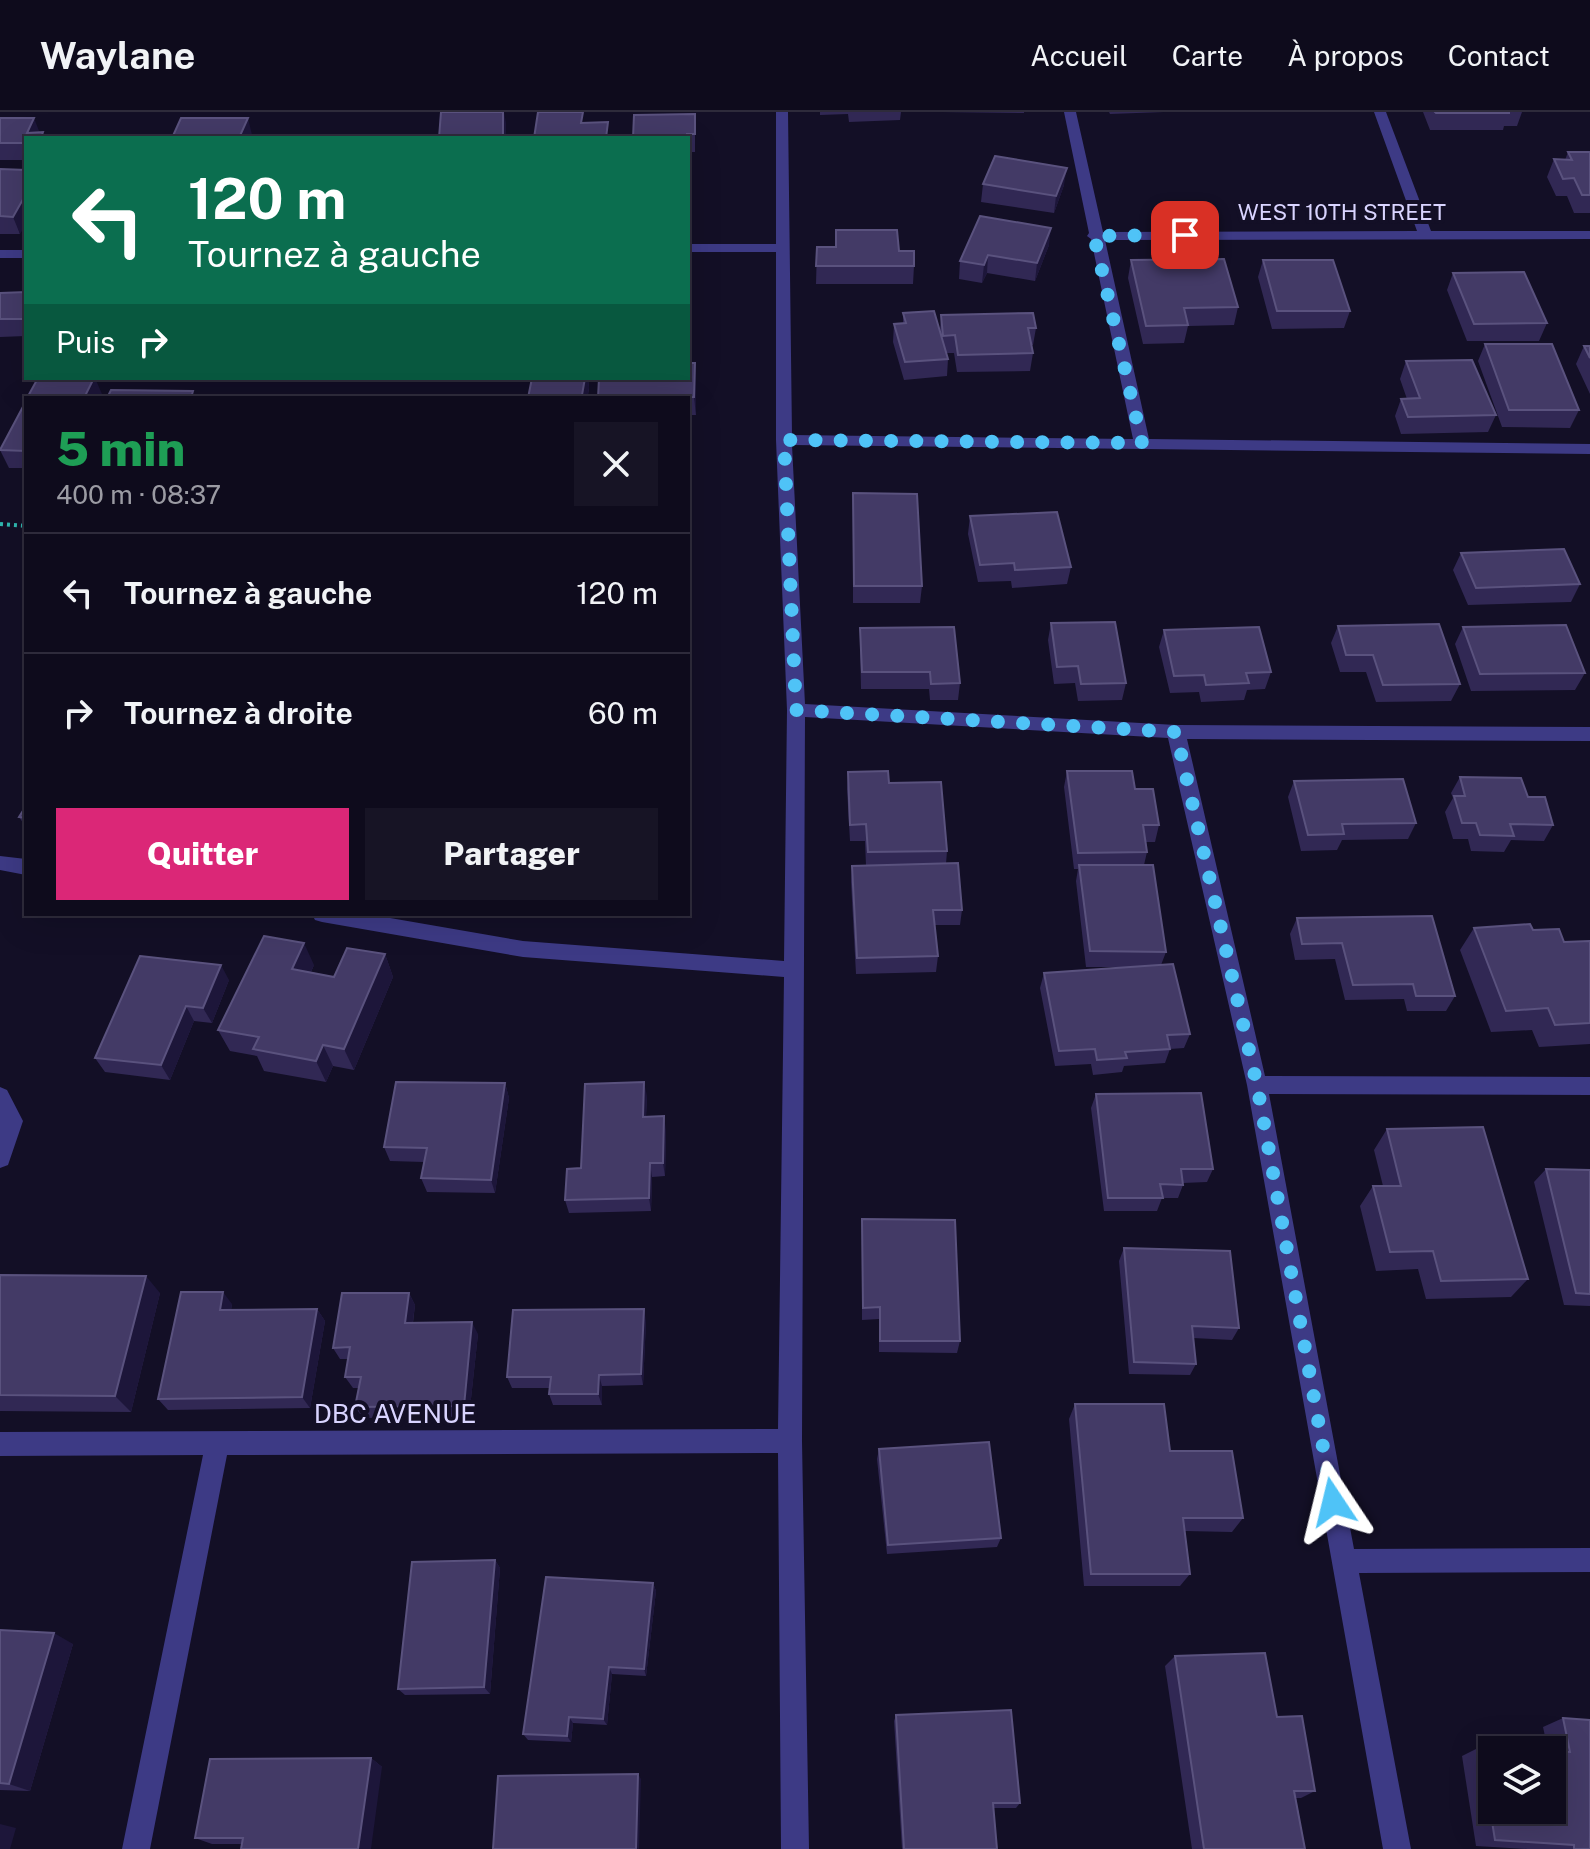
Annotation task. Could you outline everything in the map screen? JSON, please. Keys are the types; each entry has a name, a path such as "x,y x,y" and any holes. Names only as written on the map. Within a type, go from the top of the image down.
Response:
{"street":[{"path":"782,112 784,440 796,710 790,1441 795,1849"},
{"path":"1070,112 1094,236 1142,443"},
{"path":"1380,112 1425,233"},
{"name":"WEST 10TH STREET","path":"1094,236 1590,235"},
{"path":"690,248 784,248"},
{"path":"0,254 24,254"},
{"path":"784,440 1590,449"},
{"path":"796,710 1176,732 1590,734"},
{"path":"1176,732 1257,1085 1397,1849"},
{"path":"0,863 24,867"},
{"path":"333,916 523,949 793,970"},
{"path":"1257,1085 1590,1086"},
{"path":"0,1096 12,1121 0,1158"},
{"name":"DBC AVENUE","path":"0,1444 790,1441"},
{"path":"136,1849 218,1442"},
{"path":"1344,1561 1590,1560"}],"path":[{"path":"0,524 24,526"}],"building":[{"path":"441,112 503,112 503,136 439,136"},
{"path":"538,112 583,112 581,123 608,122 606,136 534,136"},
{"path":"1509,112 1509,113 1436,113"},
{"path":"695,114 695,134 633,136 634,115"},
{"path":"0,118 34,118 27,133 43,132 42,136 24,136 24,143 0,143"},
{"path":"181,118 248,118 240,136 173,136"},
{"path":"1568,152 1590,152 1590,195 1582,195 1574,178 1563,179 1554,159 1572,160"},
{"path":"995,156 1067,168 1056,196 983,184"},
{"path":"0,169 24,170 24,198 13,217 0,216"},
{"path":"980,216 1051,228 1037,263 988,255 984,265 960,261"},
{"path":"836,230 897,230 899,251 914,251 914,266 816,266 817,247 836,247"},
{"path":"1224,259 1238,307 1184,308 1188,325 1146,326 1131,260"},
{"path":"1263,260 1333,260 1350,311 1277,311"},
{"path":"1524,272 1547,323 1474,324 1453,273"},
{"path":"24,292 24,319 0,319 0,293"},
{"path":"934,311 948,359 905,362 894,324 906,323 903,313"},
{"path":"1033,313 1036,328 1028,328 1033,353 958,355 955,335 943,336 941,315"},
{"path":"1485,344 1552,344 1579,410 1509,410"},
{"path":"1472,360 1496,415 1408,417 1401,399 1420,398 1406,361"},
{"path":"690,363 695,363 694,397 598,396 599,380 690,380"},
{"path":"37,380 93,380 85,396 28,396"},
{"path":"532,380 585,380 582,395 593,396 528,396"},
{"path":"111,390 193,391 192,396 108,396"},
{"path":"24,405 24,451 0,450"},
{"path":"853,493 917,494 922,586 854,586"},
{"path":"1057,512 1071,567 1015,570 1014,563 980,565 970,516"},
{"path":"1564,549 1580,584 1476,588 1461,553"},
{"path":"1115,622 1126,683 1081,684 1078,666 1057,667 1051,623"},
{"path":"1439,624 1460,684 1383,685 1373,655 1346,655 1338,626"},
{"path":"1566,625 1585,673 1480,674 1463,627"},
{"path":"954,627 960,683 931,684 930,672 862,672 860,628"},
{"path":"1259,627 1271,672 1246,673 1249,683 1206,685 1204,675 1174,676 1164,630"},
{"path":"888,771 889,783 941,782 947,851 868,852 866,824 850,825 848,772"},
{"path":"1067,771 1132,771 1135,789 1153,789 1159,825 1143,825 1147,852 1078,853"},
{"path":"1460,777 1521,778 1528,797 1545,797 1553,825 1510,824 1514,836 1480,835 1476,823 1462,823 1454,796 1465,796"},
{"path":"1403,779 1416,823 1342,824 1344,834 1308,835 1294,781"},
{"path":"958,863 962,910 933,910 938,956 857,958 852,866"},
{"path":"1079,865 1153,865 1166,952 1090,951"},
{"path":"1432,916 1455,996 1416,996 1413,984 1353,985 1342,943 1302,944 1297,918"},
{"path":"1530,924 1533,930 1559,929 1564,942 1590,941 1590,1023 1555,1025 1548,1008 1506,1011 1474,928"},
{"path":"264,936 304,943 292,969 334,977 347,948 385,954 344,1049 323,1045 316,1061 253,1049 259,1037 218,1030"},
{"path":"140,956 221,965 203,1008 186,1006 161,1065 95,1058"},
{"path":"1173,964 1190,1034 1167,1035 1170,1049 1125,1052 1127,1058 1097,1060 1095,1049 1059,1051 1044,973"},
{"path":"396,1082 505,1083 491,1180 421,1178 427,1148 384,1147"},
{"path":"644,1082 643,1117 664,1116 663,1163 650,1163 649,1198 565,1200 567,1169 581,1168 585,1084"},
{"path":"1201,1093 1213,1169 1181,1169 1183,1185 1160,1184 1163,1198 1108,1198 1096,1094"},
{"path":"1483,1127 1528,1279 1441,1281 1433,1251 1390,1252 1373,1186 1401,1186 1387,1129"},
{"path":"1546,1169 1590,1170 1590,1294 1576,1293"},
{"path":"862,1219 955,1220 960,1341 880,1341 880,1307 863,1308"},
{"path":"1124,1248 1230,1251 1239,1328 1192,1326 1196,1364 1134,1362"},
{"path":"0,1275 146,1276 115,1396 0,1395"},
{"path":"181,1292 223,1292 220,1310 317,1309 302,1397 158,1399"},
{"path":"342,1293 409,1293 405,1323 472,1322 464,1406 355,1407 361,1377 345,1377 350,1347 333,1348"},
{"path":"644,1309 641,1374 599,1375 598,1394 549,1394 551,1377 507,1377 513,1310"},
{"path":"1075,1404 1164,1404 1170,1451 1232,1451 1243,1518 1183,1518 1190,1574 1091,1574"},
{"path":"989,1442 1001,1538 888,1545 879,1449"},
{"path":"495,1560 484,1687 398,1689 412,1562"},
{"path":"546,1577 653,1583 644,1669 609,1667 603,1719 569,1717 567,1736 523,1734"},
{"path":"0,1630 54,1633 9,1784 0,1783"},
{"path":"1265,1653 1277,1717 1302,1716 1315,1791 1294,1791 1305,1849 1204,1849 1175,1656"},
{"path":"1011,1710 1020,1803 993,1803 997,1849 904,1849 896,1715"},
{"path":"1563,1718 1590,1720 1590,1849 1574,1849 1574,1845 1495,1840 1492,1824 1566,1824 1566,1752 1570,1752"},
{"path":"371,1758 358,1849 241,1849 243,1838 195,1838 210,1759"},
{"path":"638,1774 636,1849 493,1849 498,1776"}],"route":[{"path":"1185,235 1094,236 1142,443 784,440 796,710 1176,732 1257,1085 1333,1502"}]}
